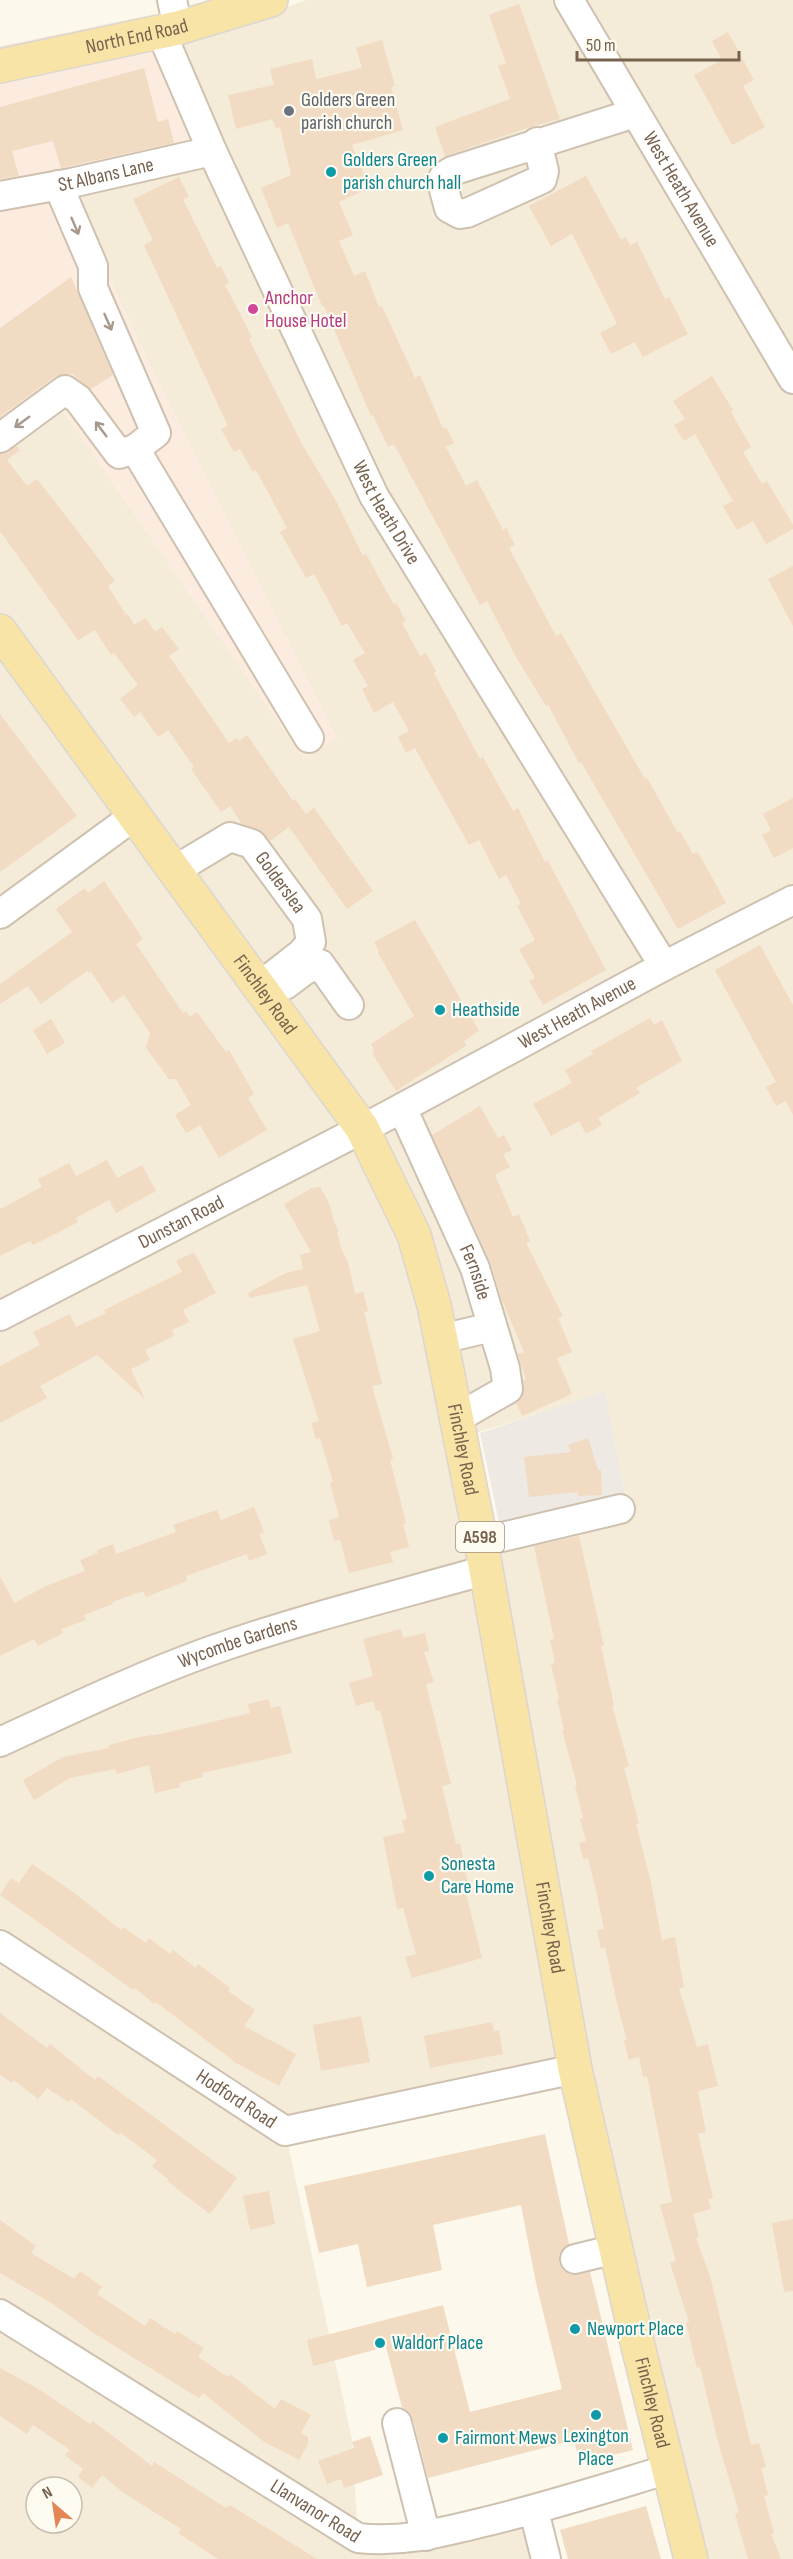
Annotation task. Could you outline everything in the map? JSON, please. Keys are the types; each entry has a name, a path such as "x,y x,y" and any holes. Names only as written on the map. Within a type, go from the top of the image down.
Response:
{"main road":[{"name":"North End Road","path":"0,66 170,20 271,0"},
{"name":"Finchley Road","path":"0,631 363,1128 414,1235 441,1339 484,1556 575,2069 616,2249 692,2559"}],"street":[{"name":"West Heath Avenue","path":"569,0 793,379"},
{"name":"West Heath Drive","path":"170,20 213,151 374,496 664,966"},
{"path":"537,142 634,113"},
{"name":"St Albans Lane","path":"0,196 213,151"},
{"path":"0,438 65,390 78,399 119,454 135,449 156,433 93,288 93,266 58,185"},
{"path":"135,449 309,738"},
{"path":"0,914 134,816"},
{"name":"Golderslea","path":"175,870 230,837 252,844 307,919 311,942 264,992"},
{"name":"West Heath Avenue","path":"363,1128 664,966 792,902"},
{"path":"264,992 320,964 349,1005"},
{"name":"Fernside","path":"402,1108 475,1268 505,1368 508,1389 457,1418"},
{"name":"Dunstan Road","path":"0,1316 363,1128"},
{"path":"441,1339 492,1327"},
{"name":"Wycombe Gardens","path":"0,1742 96,1698 210,1651 382,1598 484,1556 620,1509"},
{"name":"Hodford Road","path":"0,1945 285,2131 575,2069"},
{"path":"575,2259 616,2249"},
{"name":"Llanvanor Road","path":"0,2314 358,2538 383,2541 426,2536 534,2511 669,2469"},
{"path":"397,2423 426,2536"},
{"path":"534,2511 546,2559"}],"shaded area":[{"path":"307,0 793,0 793,2559 691,2559 575,2069 285,2131 352,2440 358,2537 534,2511 546,2559 0,2559 0,446 58,404 304,759 337,738 150,365 95,247 75,197 197,169 167,48","holes":["605,1392 626,1500 481,1541 460,1438"]},
{"path":"155,14 167,48 218,163 75,197 95,247 147,359 337,738 304,759 58,404 0,446 0,46"},
{"path":"605,1391 626,1500 501,1531 480,1433"}],"building":[{"path":"519,4 560,119 445,156 435,127 510,99 498,66 506,63 489,15"},
{"path":"728,32 754,80 743,86 765,127 732,145 694,75 722,60 712,41"},
{"path":"382,40 395,86 391,87 403,130 352,145 369,188 339,202 353,235 339,241 354,276 365,271 379,307 382,306 415,378 420,375 443,429 446,427 454,443 446,447 466,486 477,480 503,530 506,528 515,545 509,548 556,636 561,633 678,833 680,831 693,854 698,852 726,903 678,929 581,762 579,763 548,705 546,706 516,657 487,601 480,605 394,444 388,447 373,415 371,416 288,223 277,228 261,188 291,175 280,127 276,128 272,119 236,129 228,95 274,85 270,69 312,59 316,79 362,68 356,48"},
{"path":"144,68 158,122 168,119 174,143 61,168 53,141 12,151 19,176 0,179 0,107"},
{"path":"586,176 621,240 626,237 630,245 637,242 665,299 669,297 688,334 643,357 635,342 611,354 600,333 617,324 572,234 551,246 529,206"},
{"path":"179,177 189,197 183,199 217,268 221,266 229,283 225,285 252,337 249,339 302,444 336,501 363,556 366,554 394,605 396,603 406,621 402,623 420,656 426,653 436,671 434,673 480,759 483,757 513,811 518,808 545,862 548,861 606,970 543,1005 529,981 535,978 519,949 535,940 517,906 521,904 506,875 499,879 479,840 469,845 415,748 406,753 398,737 409,731 393,702 374,713 362,689 368,686 353,660 365,653 347,623 342,626 314,574 306,578 280,532 287,528 256,470 253,472 240,449 234,452 221,429 228,426 144,245 153,240 133,199"},
{"path":"71,277 113,375 91,389 72,374 56,376 0,417 0,328"},
{"path":"712,376 733,410 731,412 751,447 743,452 762,484 767,481 793,525 793,529 766,544 753,521 737,530 723,506 733,501 695,434 684,441 674,425 685,419 673,401"},
{"path":"17,446 20,450 7,460 27,486 37,479 83,538 115,581 108,586 134,625 146,618 155,632 162,627 179,649 169,656 229,743 237,738 239,741 247,735 293,801 295,799 306,814 314,808 373,891 347,909 289,827 270,841 258,829 242,824 230,806 221,812 191,769 194,767 168,730 158,737 140,712 134,717 120,699 138,685 114,653 111,655 95,630 78,640 0,531 0,454"},
{"path":"793,566 793,626 768,579"},
{"path":"0,714 77,816 0,872"},
{"path":"793,798 793,848 774,858 762,835 771,830 763,814"},
{"path":"104,881 143,939 136,944 183,1013 186,1011 190,1017 197,1012 226,1052 229,1050 254,1094 248,1098 267,1130 219,1158 200,1125 186,1133 175,1115 191,1105 176,1079 169,1079 146,1048 150,1033 124,995 112,1003 91,972 87,971 41,1004 28,986 0,1004 0,984 72,932 56,909 85,888 88,893"},
{"name":"Heathside","path":"415,920 479,1031 464,1041 467,1045 396,1091 373,1055 374,1050 371,1044 414,1016 374,942"},
{"path":"760,945 793,1005 793,1115 786,1101 776,1106 766,1087 776,1082 715,970"},
{"path":"650,1018 654,1025 662,1020 682,1061 636,1088 640,1093 598,1118 602,1125 586,1134 579,1121 551,1136 533,1104 572,1083 565,1070 593,1054 591,1051"},
{"path":"51,1019 65,1043 47,1054 33,1030"},
{"path":"480,1106 498,1138 504,1135 512,1150 503,1154 510,1167 495,1175 513,1217 519,1214 530,1241 526,1243 563,1316 558,1318 572,1352 557,1358 572,1394 522,1416 516,1403 524,1392 523,1380 526,1379 518,1354 524,1352 502,1300 490,1261 432,1135"},
{"path":"107,1160 117,1178 142,1165 156,1191 116,1213 109,1200 76,1218 78,1222 63,1230 33,1245 30,1241 0,1256 0,1209 42,1187 38,1179 69,1163 76,1176"},
{"path":"320,1187 330,1205 339,1231 337,1232 341,1248 348,1262 355,1294 363,1292 368,1311 364,1312 382,1384 372,1386 393,1459 390,1460 406,1523 403,1524 409,1547 390,1552 393,1562 349,1573 340,1540 334,1541 329,1520 339,1517 330,1483 333,1482 320,1438 316,1439 311,1423 319,1421 293,1339 320,1331 307,1285 250,1298 248,1293 286,1273 303,1269 300,1255 311,1252 284,1204 312,1188"},
{"path":"194,1252 216,1293 183,1310 189,1322 172,1330 174,1336 145,1350 150,1360 131,1369 145,1399 97,1355 40,1386 47,1398 0,1423 0,1366 40,1345 33,1332 70,1314 76,1327 106,1313 104,1310 182,1272 176,1261"},
{"path":"588,1438 598,1470 601,1470 602,1495 578,1496 578,1492 529,1497 524,1457 571,1452 568,1445"},
{"path":"254,1507 264,1532 259,1534 267,1554 249,1561 247,1554 186,1576 187,1581 146,1597 143,1591 112,1602 113,1604 84,1615 86,1620 61,1629 63,1633 38,1646 34,1639 0,1656 0,1576 14,1603 46,1586 85,1571 80,1560 98,1553 97,1550 113,1544 116,1554 176,1532 173,1525 196,1517 217,1510 221,1520"},
{"path":"579,1536 604,1646 601,1646 614,1705 612,1705 629,1766 624,1768 639,1823 636,1824 650,1878 662,1940 675,1937 684,1987 679,1988 697,2047 708,2044 718,2086 698,2091 706,2132 698,2134 713,2198 708,2199 711,2209 693,2214 699,2237 696,2238 710,2276 751,2445 759,2443 766,2467 761,2468 768,2495 764,2496 774,2533 771,2534 781,2559 748,2559 735,2514 739,2512 718,2442 700,2367 697,2368 686,2323 689,2322 670,2263 676,2261 660,2205 672,2202 647,2076 643,2077 639,2057 629,2060 624,2040 627,2040 605,1947 601,1948 597,1930 604,1929 597,1895 588,1858 583,1859 579,1843 586,1841 580,1819 583,1818 575,1786 577,1785 562,1730 564,1730 557,1699 559,1699 551,1664 555,1663 550,1640 554,1639 534,1546"},
{"path":"401,1629 403,1638 425,1633 429,1651 424,1652 434,1682 426,1684 451,1784 442,1786 456,1844 460,1843 470,1894 466,1894 482,1958 412,1978 405,1957 416,1954 403,1908 397,1909 383,1837 405,1832 402,1820 407,1819 380,1710 376,1711 373,1701 356,1706 349,1683 373,1676 363,1639"},
{"path":"268,1699 271,1708 280,1706 292,1753 202,1773 203,1777 179,1783 180,1787 155,1793 149,1765 117,1774 115,1769 70,1778 34,1800 23,1780 63,1757 109,1748 109,1745 139,1737 250,1713 248,1704"},
{"path":"32,1864 73,1892 121,1930 123,1927 146,1943 149,1938 170,1954 173,1950 196,1968 198,1964 230,1988 228,1991 255,2010 244,2026 296,2054 279,2086 236,2063 156,2002 154,2004 135,1988 133,1990 0,1895 11,1878 19,1883"},
{"path":"0,2013 47,2048 50,2044 95,2080 98,2076 237,2178 210,2214 167,2181 168,2179 152,2166 157,2160 120,2132 118,2135 71,2099 68,2102 47,2088 38,2099 14,2080 12,2083 0,2075"},
{"path":"361,2016 370,2062 321,2071 313,2025"},
{"path":"492,2022 494,2031 499,2030 503,2054 430,2068 424,2036"},
{"path":"545,2134 569,2244 559,2254 559,2263 564,2271 571,2275 590,2272 633,2450 580,2463 574,2440 428,2478 413,2419 402,2407 386,2347 313,2366 307,2340 443,2305 470,2412 562,2389 536,2283 521,2205 433,2225 442,2270 367,2287 358,2244 319,2253 304,2186"},
{"path":"269,2191 275,2224 250,2230 243,2196"},
{"path":"793,2219 793,2291 784,2292 772,2223"},
{"path":"0,2220 36,2246 31,2253 74,2279 80,2271 102,2287 97,2294 145,2326 150,2318 175,2334 177,2331 204,2348 198,2357 228,2377 230,2374 275,2409 281,2399 311,2415 301,2433 308,2437 308,2444 299,2460 263,2441 203,2393 199,2398 95,2334 53,2304 0,2273"},
{"path":"0,2368 37,2388 90,2424 93,2421 152,2466 154,2462 226,2508 230,2505 317,2559 218,2559 178,2533 181,2529 124,2493 102,2475 92,2488 84,2482 84,2475 79,2475 83,2469 65,2455 70,2450 33,2425 27,2434 0,2416"},
{"path":"370,2436 383,2475 344,2488 341,2479 327,2484 318,2461 354,2448 352,2442"},
{"path":"646,2506 661,2559 568,2559 560,2530"}],"place":[{"name":"Golders Green parish church","path":"289,111"},
{"name":"Golders Green parish church hall","path":"331,172"},
{"name":"Anchor House Hotel","path":"253,309"},
{"name":"Heathside","path":"440,1010"},
{"name":"Sonesta Care Home","path":"429,1876"},
{"name":"Newport Place","path":"575,2329"},
{"name":"Waldorf Place","path":"380,2343"},
{"name":"Lexington Place","path":"596,2415"},
{"name":"Fairmont Mews","path":"443,2438"}]}
